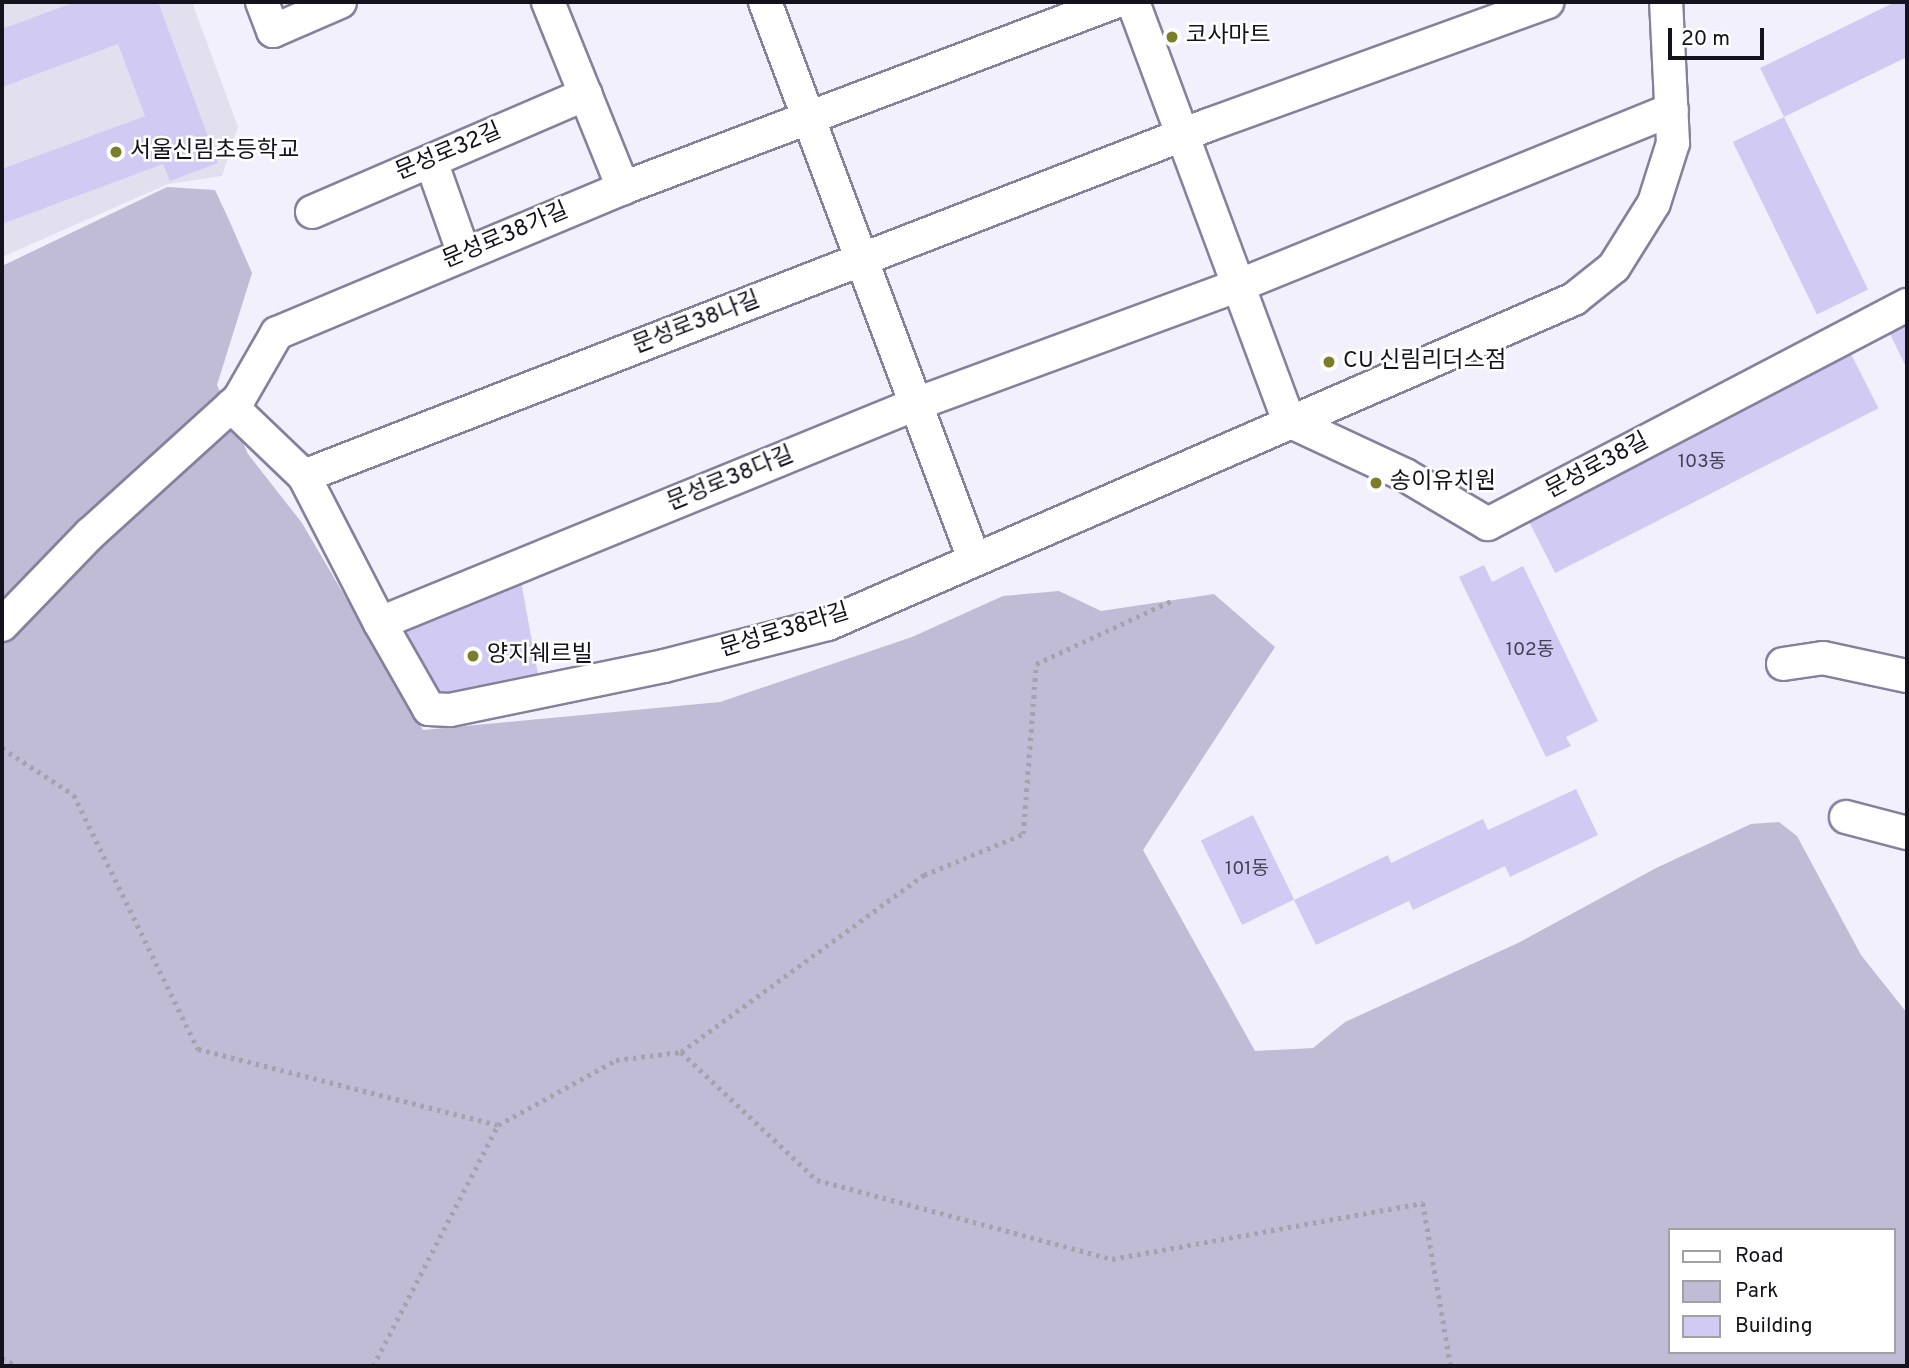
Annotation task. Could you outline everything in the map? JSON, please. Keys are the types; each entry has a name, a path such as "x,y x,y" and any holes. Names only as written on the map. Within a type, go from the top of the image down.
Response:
{"street":[{"path":"262,2 273,31 340,2"},
{"path":"548,2 624,188"},
{"path":"765,2 974,559"},
{"name":"문성로38가길","path":"2,625 90,534 231,406 277,333 624,188 808,116 1115,2"},
{"path":"1133,2 1289,421 1574,299 1614,267 1654,203 1673,143 1666,2"},
{"path":"1183,135 1547,2"},
{"name":"문성로32길","path":"312,212 586,94"},
{"path":"1240,285 1672,110"},
{"name":"문성로38나길","path":"304,476 1183,135"},
{"path":"431,161 464,254"},
{"name":"문성로38다길","path":"380,623 916,404 1240,285"},
{"name":"문성로38길","path":"1289,421 1405,475 1488,524 1907,305"},
{"path":"231,406 304,476 380,623"},
{"name":"문성로38라길","path":"380,623 429,709 450,710 664,666 828,624 1289,421"},
{"path":"1783,664 1823,658 1907,676"},
{"path":"1846,817 1907,833"}],"path":[{"path":"373,1366 498,1125 616,1060 681,1052 925,875 1023,834 1036,664 1171,601"},
{"path":"2,748 74,795 198,1049 498,1125"},
{"path":"681,1052 817,1180 1112,1259 1423,1203 1451,1366"},
{"path":"2,1358 17,1366"}],"shaded area":[{"name":"서울신림초등학교","path":"2,2 192,2 238,127 222,176 168,184 2,257"}],"green space":[{"path":"167,187 215,190 252,273 217,385 248,454 302,523 423,730 720,702 912,637 1003,596 1059,591 1101,611 1214,594 1275,647 1143,850 1255,1051 1313,1048 1345,1022 1518,943 1656,868 1751,824 1779,822 1797,836 1861,955 1907,1013 1907,1366 2,1366 2,266"}],"building":[{"path":"75,2 158,2 218,163 170,181 163,164 2,224 2,169 145,116 118,44 2,87 2,29"},
{"path":"1895,2 1907,2 1907,57 1784,117 1760,68"},
{"path":"1784,117 1868,290 1817,315 1733,142"},
{"path":"1907,322 1907,369 1889,332"},
{"path":"1850,352 1879,408 1555,573 1527,517"},
{"path":"1484,565 1492,582 1523,566 1598,721 1566,737 1571,746 1546,757 1459,577"},
{"name":"양지쉐르빌","path":"521,581 539,680 433,696 397,631"},
{"path":"1576,789 1598,835 1510,877 1505,866 1413,910 1409,901 1316,945 1294,900 1388,855 1391,863 1483,819 1488,830"},
{"path":"1253,815 1294,899 1242,925 1201,840"}],"place":[{"name":"코사마트","path":"1172,37"},
{"name":"서울신림초등학교","path":"116,152"},
{"name":"CU 신림리더스점","path":"1329,362"},
{"name":"송이유치원","path":"1376,483"},
{"name":"양지쉐르빌","path":"473,656"}]}
